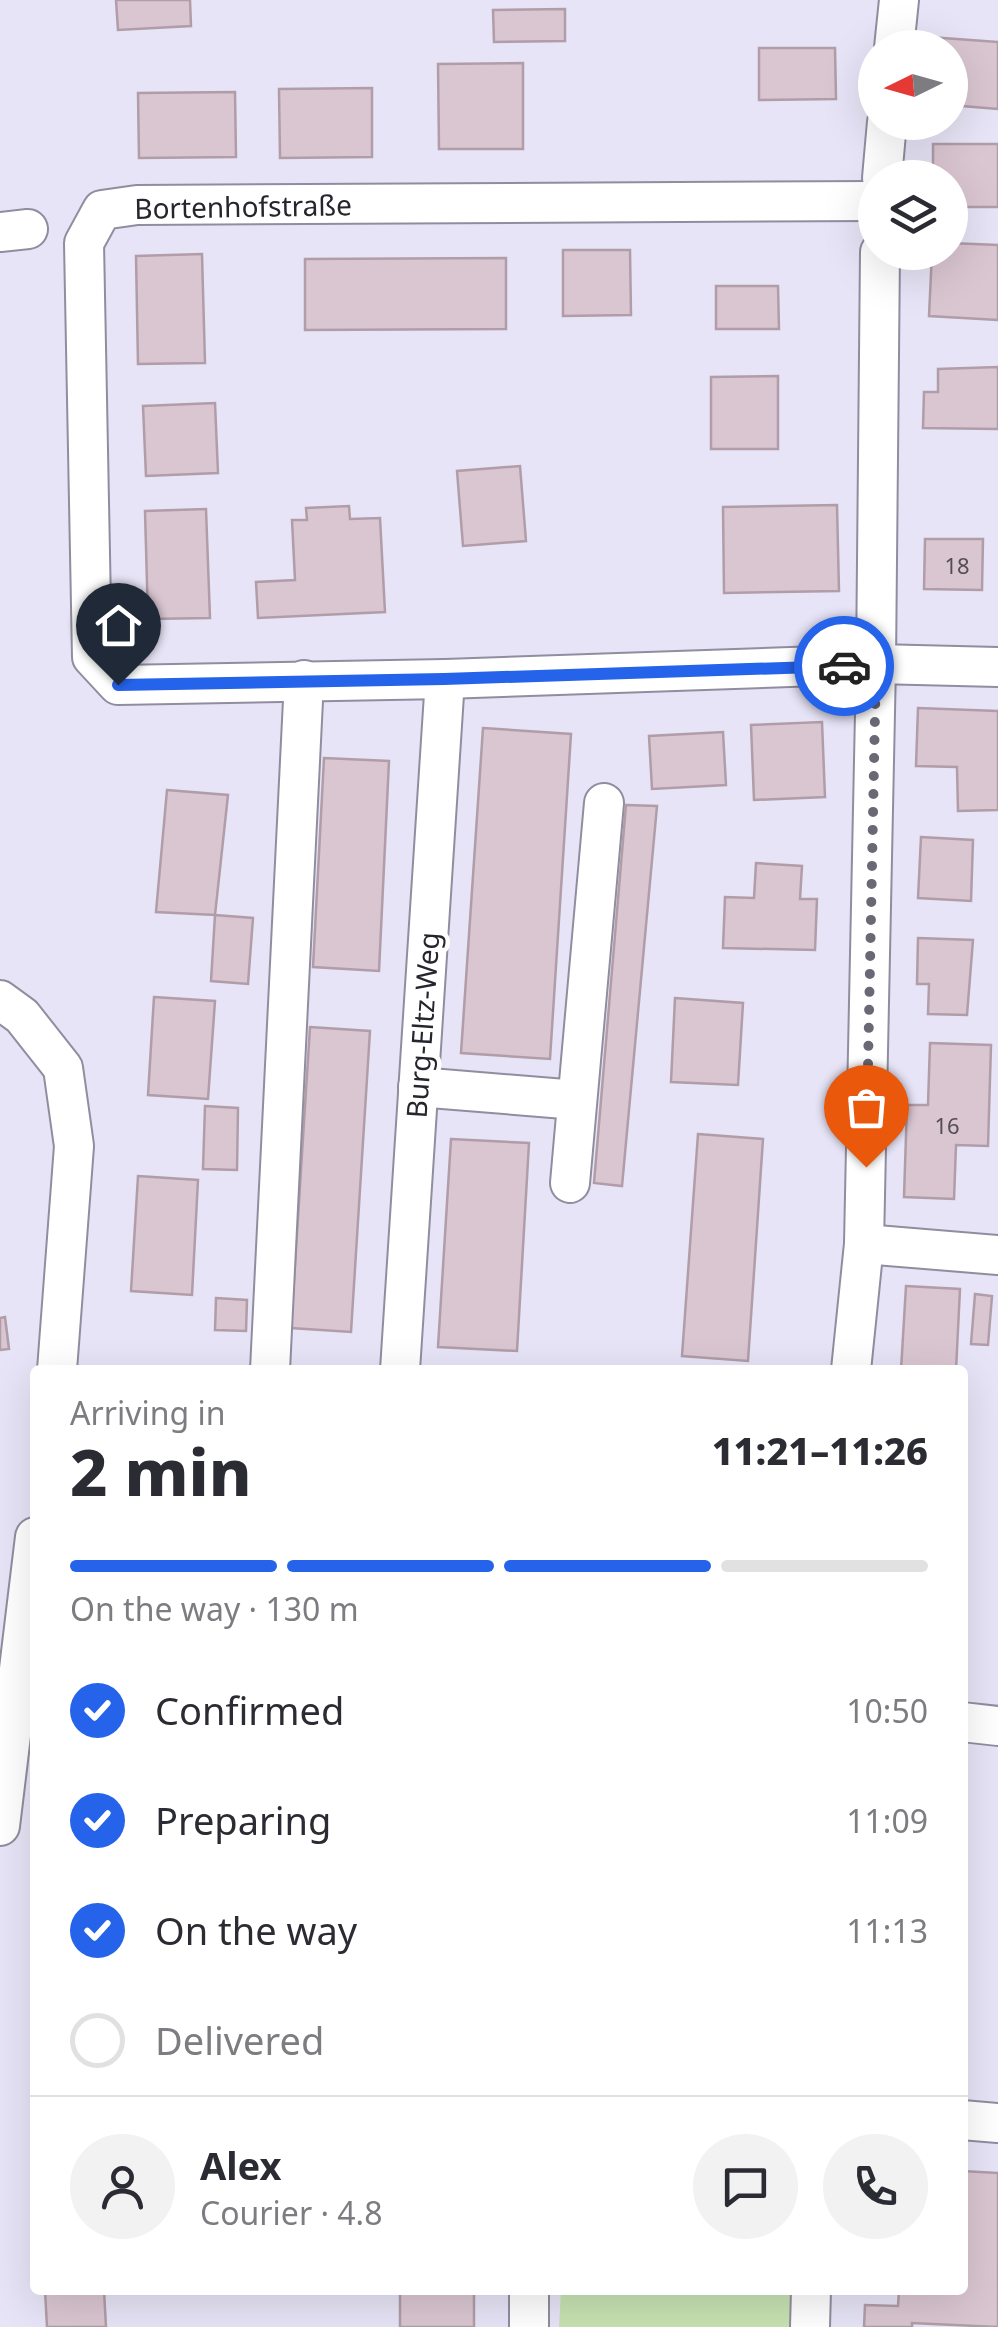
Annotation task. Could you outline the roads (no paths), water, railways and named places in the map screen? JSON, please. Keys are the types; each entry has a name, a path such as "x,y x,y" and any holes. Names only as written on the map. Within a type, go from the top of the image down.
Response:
{"street":[{"path":"896,30 899,0"},
{"name":"Bortenhofstraße","path":"304,680 118,685 92,657 84,243 102,210 157,205 858,201"},
{"path":"852,1365 864,1244 880,270"},
{"path":"270,1365 304,680 876,664 998,666"},
{"name":"Burg-Eltz-Weg","path":"400,1365 444,679"},
{"path":"570,1184 604,803"},
{"path":"0,1000 22,1016 62,1068 74,1146 57,1365"},
{"path":"418,1088 577,1100"},
{"path":"864,1244 998,1254"},
{"path":"0,1826 30,1578"},
{"path":"968,1723 998,1726"},
{"path":"968,2120 998,2123"},
{"path":"528,2327 530,2295"},
{"path":"810,2327 811,2295"}]}
